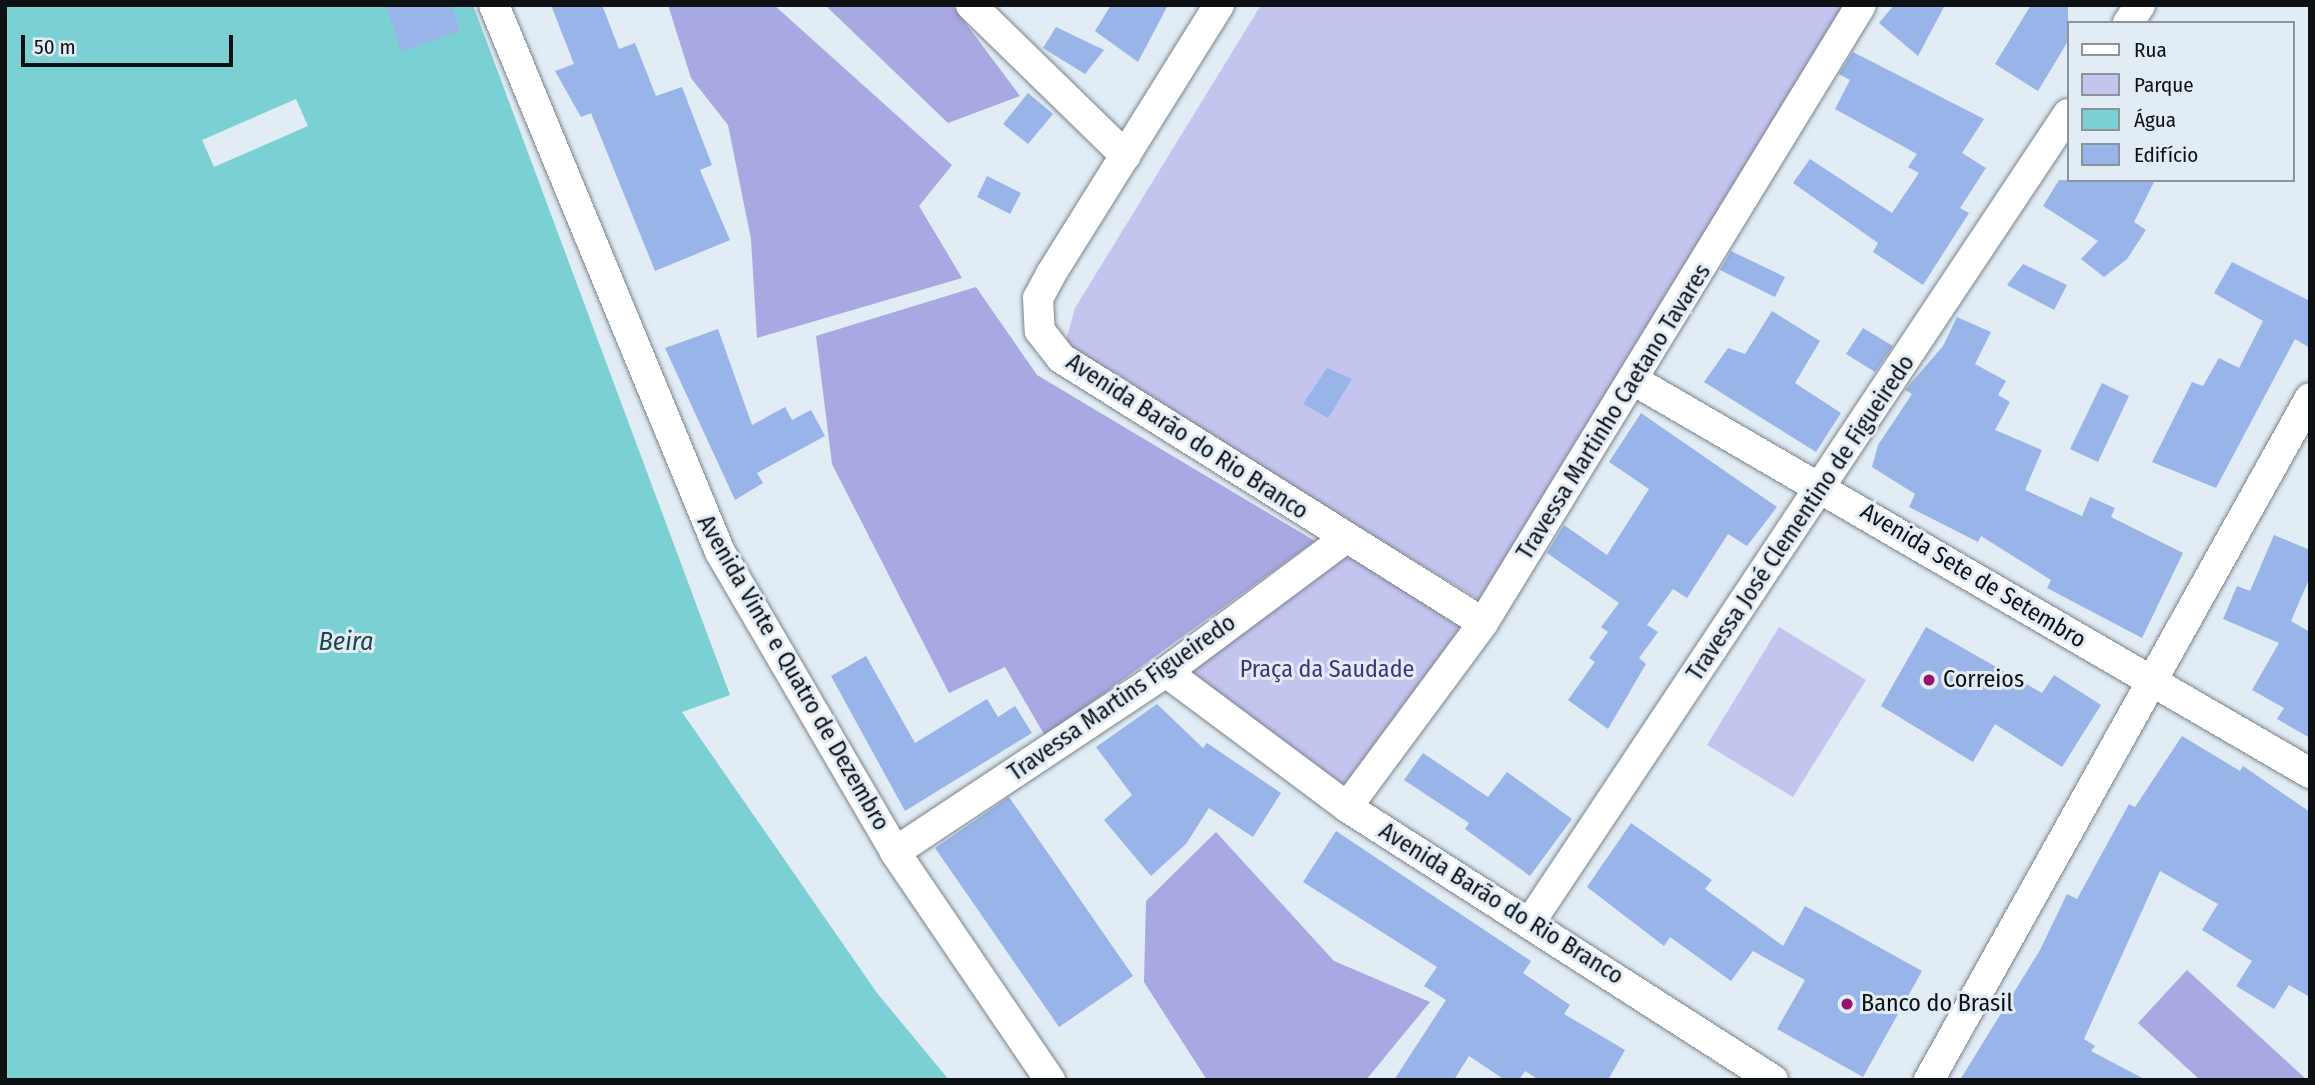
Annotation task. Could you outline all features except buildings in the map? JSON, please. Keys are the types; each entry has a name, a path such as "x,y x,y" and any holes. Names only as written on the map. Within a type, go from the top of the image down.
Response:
{"street":[{"name":"Avenida Vinte e Quatro de Dezembro","path":"494,5 720,552 895,852 1050,1080"},
{"path":"971,5 1126,156"},
{"name":"Avenida Barão do Rio Branco","path":"1219,5 1038,298 1036,314 1048,346 1483,623"},
{"name":"Travessa Martinho Caetano Tavares","path":"1347,807 1483,623 1635,381 1861,5"},
{"path":"2129,21 2140,5"},
{"name":"Travessa José Clementino de Figueiredo","path":"1531,921 1823,488 2066,117"},
{"name":"Avenida Sete de Setembro","path":"1635,381 2310,773"},
{"path":"1928,1080 2310,398"},
{"name":"Travessa Martins Figueiredo","path":"895,852 1166,672 1346,538"},
{"name":"Avenida Barão do Rio Branco","path":"1166,672 1347,807 1531,921 1773,1080"}],"green space":[{"path":"1261,5 1846,5 1485,603 1080,361 1066,340 1075,308"},
{"name":"Praça da Saudade","path":"1346,546 1473,626 1344,796 1175,672"},
{"path":"1779,627 1866,680 1793,797 1707,745"}],"shaded area":[{"path":"668,5 774,5 952,165 919,206 962,278 757,338 751,239 728,125 691,78"},
{"path":"825,5 952,5 1020,96 948,123"},
{"path":"976,287 1037,375 1315,541 1045,736 1005,667 949,693 832,464 816,336"},
{"path":"1216,832 1334,961 1430,1002 1366,1080 1207,1080 1144,982 1146,901"},
{"path":"2187,970 2307,1080 2200,1080 2138,1023"}],"water":[{"name":"Beira","path":"5,5 473,5 730,695 682,712 877,993 949,1080 5,1080"}],"pier":[{"path":"296,99 308,126 214,167 202,140"}],"place":[{"name":"Correios","path":"1929,680"},
{"name":"Banco do Brasil","path":"1847,1004"}]}
